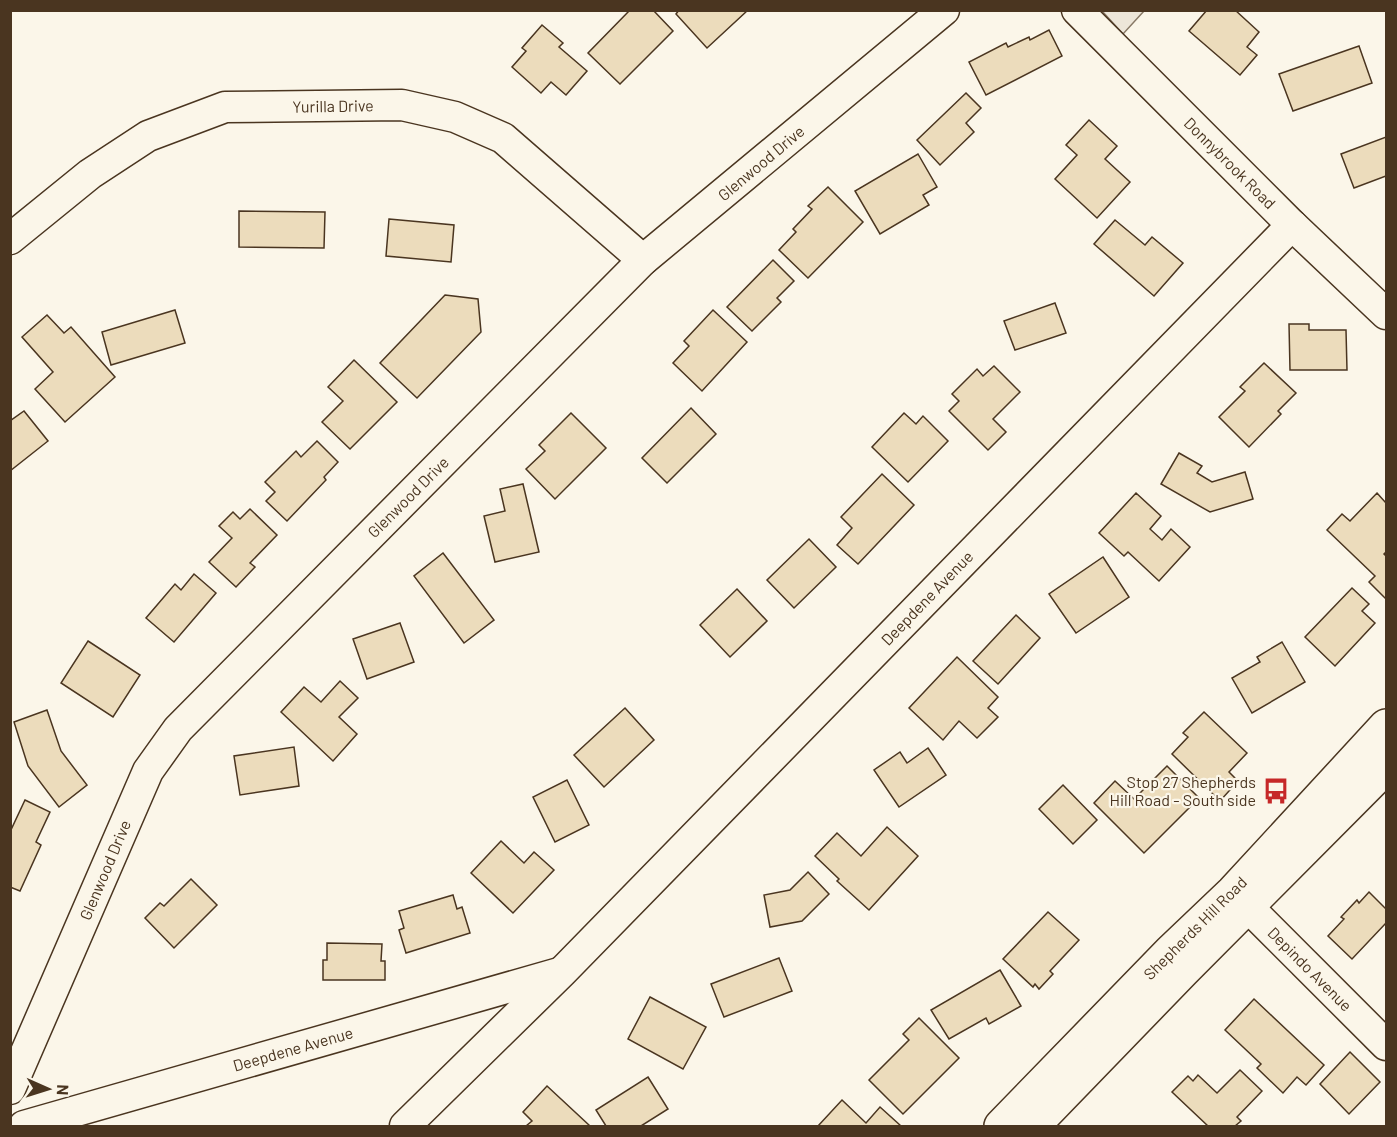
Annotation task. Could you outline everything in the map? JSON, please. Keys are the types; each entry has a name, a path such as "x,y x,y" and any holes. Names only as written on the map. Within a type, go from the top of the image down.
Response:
{"main road":[{"name":"Shepherds Hill Road","path":"1033,1126 1240,900 1386,726"},
{"name":"Shepherds Hill Road","path":"1001,1126 1170,952 1240,900 1386,767"}],"street":[{"name":"Glenwood Drive","path":"10,1089 148,771 178,729 643,260 944,10"},
{"name":"Donnybrook Road","path":"1077,10 1292,225 1386,314"},
{"name":"Yurilla Drive","path":"10,239 90,174 148,136 225,107 402,105 455,117 503,138 643,260"},
{"name":"Deepdene Avenue","path":"405,1126 562,972 1292,225"},
{"name":"Depindo Avenue","path":"1240,900 1386,1045"},
{"name":"Deepdene Avenue","path":"24,1126 562,972"}],"shaded area":[{"path":"1102,11 1144,11 1123,34"}],"building":[{"path":"630,10 653,10 673,31 620,84 588,53"},
{"path":"679,10 748,10 707,48 676,14"},
{"path":"1207,10 1235,10 1259,32 1247,47 1257,55 1240,75 1189,31"},
{"path":"542,25 563,43 559,47 587,71 566,95 551,82 541,93 512,67 526,51 522,48"},
{"path":"1049,30 1062,56 986,95 969,62 1006,43 1008,47 1029,37 1030,40"},
{"path":"1359,46 1372,83 1293,111 1279,74"},
{"path":"966,93 981,108 966,123 974,132 940,165 917,140"},
{"path":"1089,120 1117,146 1105,159 1130,182 1097,218 1055,179 1077,155 1066,145"},
{"path":"1386,137 1386,176 1354,188 1341,154"},
{"path":"918,154 937,187 923,195 929,205 880,234 855,191"},
{"path":"828,187 863,222 808,278 779,250 796,232 793,229 812,209 808,206"},
{"path":"239,211 325,212 324,248 239,247"},
{"path":"389,219 454,225 451,262 386,256"},
{"path":"1115,220 1145,245 1152,237 1183,263 1154,296 1094,244"},
{"path":"773,260 794,281 777,298 781,302 752,331 727,307"},
{"path":"445,295 478,299 481,332 417,398 380,363"},
{"path":"1055,303 1066,333 1015,350 1004,321"},
{"path":"175,310 185,343 111,365 102,332"},
{"path":"713,310 747,342 702,391 673,363 689,346 684,341"},
{"path":"47,315 64,333 71,327 115,377 65,422 35,389 53,372 22,337"},
{"path":"1289,324 1309,324 1309,330 1346,330 1347,370 1290,370"},
{"path":"354,360 397,402 350,449 322,422 343,401 328,387"},
{"path":"1264,363 1296,393 1278,411 1281,414 1249,447 1219,417 1245,391 1240,387"},
{"path":"994,366 1020,392 993,419 1006,432 988,450 949,411 959,401 952,394 977,369 983,376"},
{"path":"691,408 716,434 667,483 642,458"},
{"path":"24,411 48,441 10,471 10,421"},
{"path":"571,413 606,448 555,499 526,469 545,451 539,445"},
{"path":"904,413 916,424 923,416 948,441 908,482 872,447"},
{"path":"317,441 338,462 324,477 326,480 287,521 266,501 275,492 265,482 296,451 301,457"},
{"path":"1179,453 1202,466 1197,473 1212,482 1245,472 1253,499 1210,512 1161,484"},
{"path":"882,474 914,505 858,564 837,545 852,528 841,517"},
{"path":"523,484 539,552 495,562 484,516 505,511 500,489"},
{"path":"1136,493 1161,516 1150,529 1162,540 1171,529 1190,547 1159,581 1128,552 1124,556 1099,533"},
{"path":"1377,493 1386,503 1386,552 1384,554 1386,556 1386,599 1369,582 1375,576 1327,530 1342,514 1350,521"},
{"path":"250,509 277,535 250,563 255,567 236,587 209,562 232,538 219,526 233,512 240,519"},
{"path":"809,539 836,567 794,608 767,580"},
{"path":"443,553 494,620 464,643 414,576"},
{"path":"1103,557 1129,597 1076,633 1049,594"},
{"path":"194,574 216,593 174,642 146,618 175,584 181,590"},
{"path":"1352,588 1369,604 1362,611 1375,623 1335,666 1305,637"},
{"path":"737,589 767,621 730,657 700,625"},
{"path":"1016,615 1040,638 998,684 973,661"},
{"path":"400,623 414,662 367,679 353,639"},
{"path":"88,641 140,675 113,717 61,683"},
{"path":"1282,642 1305,682 1252,713 1232,678 1260,662 1257,657"},
{"path":"957,657 998,697 988,708 998,717 977,738 959,721 943,740 909,708"},
{"path":"340,681 358,698 339,717 357,734 333,761 281,712 304,687 321,702"},
{"path":"625,708 654,740 604,787 574,755"},
{"path":"47,710 61,751 87,785 59,807 28,766 14,722"},
{"path":"1204,712 1247,753 1229,772 1238,781 1220,801 1172,754 1188,737 1183,733"},
{"path":"294,747 299,786 240,795 234,756"},
{"path":"928,748 946,775 899,807 874,770 900,752 907,763"},
{"path":"1167,766 1199,798 1144,853 1094,803 1115,781 1134,799"},
{"path":"567,780 589,825 555,842 533,797"},
{"path":"1063,785 1097,820 1073,844 1039,809"},
{"path":"25,800 50,812 36,842 41,845 20,891 10,887 10,832"},
{"path":"887,827 918,856 869,910 837,881 839,879 815,856 837,833 861,856"},
{"path":"501,841 524,863 534,852 554,870 513,913 471,873"},
{"path":"808,872 829,894 802,921 770,927 764,895 790,890"},
{"path":"191,879 217,905 174,948 145,918 160,903 164,906"},
{"path":"1369,892 1386,909 1386,923 1352,959 1328,936 1344,919 1341,917 1357,900 1359,903"},
{"path":"453,895 457,909 462,907 470,933 406,953 399,930 404,928 399,911"},
{"path":"1048,912 1079,940 1050,971 1053,974 1039,989 1035,984 1033,987 1003,959"},
{"path":"327,943 382,944 381,961 385,961 385,980 323,980 323,960 327,960"},
{"path":"779,958 792,991 724,1017 711,984"},
{"path":"1000,970 1021,1006 989,1024 986,1018 949,1039 931,1010"},
{"path":"650,997 706,1027 683,1069 628,1039"},
{"path":"1254,999 1324,1065 1306,1085 1297,1077 1283,1093 1257,1068 1261,1064 1225,1030"},
{"path":"919,1018 959,1058 903,1114 869,1080 909,1040 903,1034"},
{"path":"1350,1052 1380,1082 1349,1114 1320,1084"},
{"path":"1240,1070 1262,1091 1237,1117 1241,1121 1235,1126 1208,1126 1172,1092 1188,1076 1193,1081 1198,1075 1217,1093"},
{"path":"648,1077 668,1109 641,1126 606,1126 596,1110"},
{"path":"547,1086 590,1126 526,1126 532,1121 523,1112"},
{"path":"842,1100 866,1123 880,1107 901,1126 818,1126"}],"place":[{"name":"Stop 27 Shepherds Hill Road - South side","path":"1276,791"}]}
